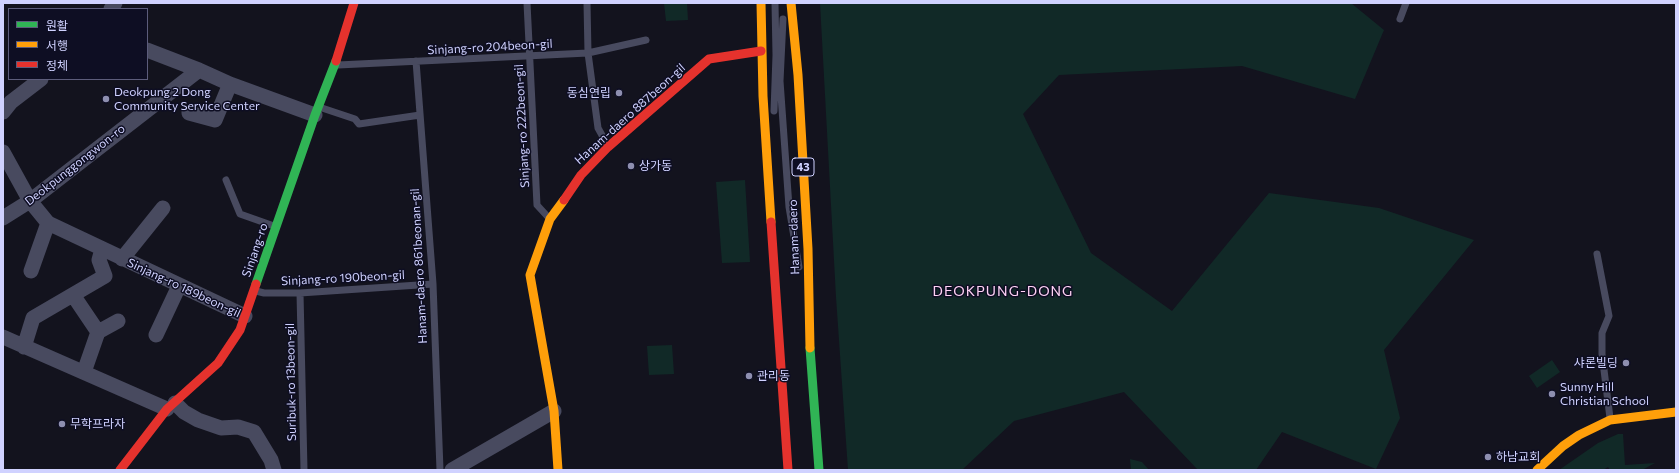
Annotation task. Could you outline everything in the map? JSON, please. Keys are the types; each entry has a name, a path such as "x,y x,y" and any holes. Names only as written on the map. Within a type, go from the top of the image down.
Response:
{"street":[{"name":"Sinjang-ro","path":"120,470 171,406 218,363 240,330 317,111 335,65 354,3"},
{"name":"Hanam-daero","path":"761,3 762,51 771,209 788,470"},
{"name":"Hanam-daero","path":"791,3 798,75 808,249 808,331 819,470"},
{"path":"148,50 230,84 317,111"},
{"name":"Hanam-daero 887beon-gil","path":"558,470 554,411 530,275 550,219 581,175 608,147 709,59 762,51"},
{"name":"Deokpunggongwon-ro","path":"3,218 30,202 199,70"},
{"path":"3,112 11,102 39,80"},
{"path":"189,113 215,120 230,84"},
{"name":"Sinjang-ro 189beon-gil","path":"3,152 30,202 48,223 245,316"},
{"name":"Sinjang-ro 189beon-gil","path":"122,259 163,208"},
{"path":"31,271 48,223"},
{"path":"24,347 33,318 105,276 99,260 102,249"},
{"path":"156,335 179,286"},
{"path":"73,295 98,332"},
{"path":"84,372 98,332 118,321"},
{"path":"3,337 84,372 171,406 198,420 221,428 238,427 254,432 271,460 274,470"},
{"path":"452,470 554,411"},
{"path":"1537,470 1563,446 1610,420 1676,412"}],"lane":[{"name":"Sinjang-ro 222beon-gil","path":"527,3 537,205 550,219"},
{"path":"587,3 588,53 598,128 608,147"},
{"path":"774,117 776,55 775,3"},
{"path":"1400,19 1406,3"},
{"path":"783,11 780,81 789,207 800,276"},
{"name":"Sinjang-ro 204beon-gil","path":"335,65 588,53 646,40"},
{"name":"Hanam-daero 861beonan-gil","path":"416,61 433,284 440,470"},
{"path":"317,111 355,119 358,124 420,115"},
{"path":"771,209 774,132"},
{"path":"226,180 240,214 276,227"},
{"path":"1597,254 1609,316 1602,333 1602,354 1610,420"},
{"name":"Sinjang-ro 190beon-gil","path":"254,290 264,293 300,293 433,284"},
{"path":"801,284 808,331"},
{"name":"Suribuk-ro 13beon-gil","path":"300,293 304,470"}],"green space":[{"path":"664,3 687,3 688,20 666,21"},
{"path":"820,3 1351,3 1384,30 1355,99 1242,66 1059,75 1023,114 1091,253 1172,311 1269,193 1379,208 1474,240 1384,350 1400,418 1376,469 1282,432 1256,470 1198,470 1124,392 1014,421 962,470 848,470 836,297"},
{"path":"745,180 750,262 722,263 716,182"},
{"path":"672,345 674,374 649,375 647,346"},
{"path":"1552,360 1560,372 1537,388 1529,376"},
{"path":"1618,434 1623,434 1625,465 1655,463 1642,470 1610,470 1608,467 1603,470 1559,470 1598,443"},
{"path":"1130,459 1142,462 1149,470 1131,470"}],"traffic: fast":[{"path":"256,284 315,115 336,61"},
{"path":"810,348 819,470"}],"traffic: slow":[{"path":"761,3 763,96 771,222"},
{"path":"791,3 798,75 808,249 810,348"},
{"path":"558,470 554,411 530,275 550,219 564,200"},
{"path":"1537,470 1563,446 1579,435 1610,420 1676,412"}],"traffic: jam":[{"path":"336,61 354,3"},
{"path":"564,200 581,175 608,147 709,59 761,51"},
{"path":"771,222 788,470"},
{"path":"120,470 167,409 218,363 240,330 256,284"}],"place":[{"name":"동심연립","path":"619,93"},
{"name":"Deokpung 2 Dong Community Service Center","path":"106,99"},
{"name":"상가동","path":"631,166"},
{"name":"샤론빌딩","path":"1626,363"},
{"name":"관리동","path":"749,376"},
{"name":"Sunny Hill Christian School","path":"1552,394"},
{"name":"무학프라자","path":"62,424"},
{"name":"하남교회","path":"1488,457"}],"district":[{"name":"DEOKPUNG-DONG","path":"1003,291"}]}
